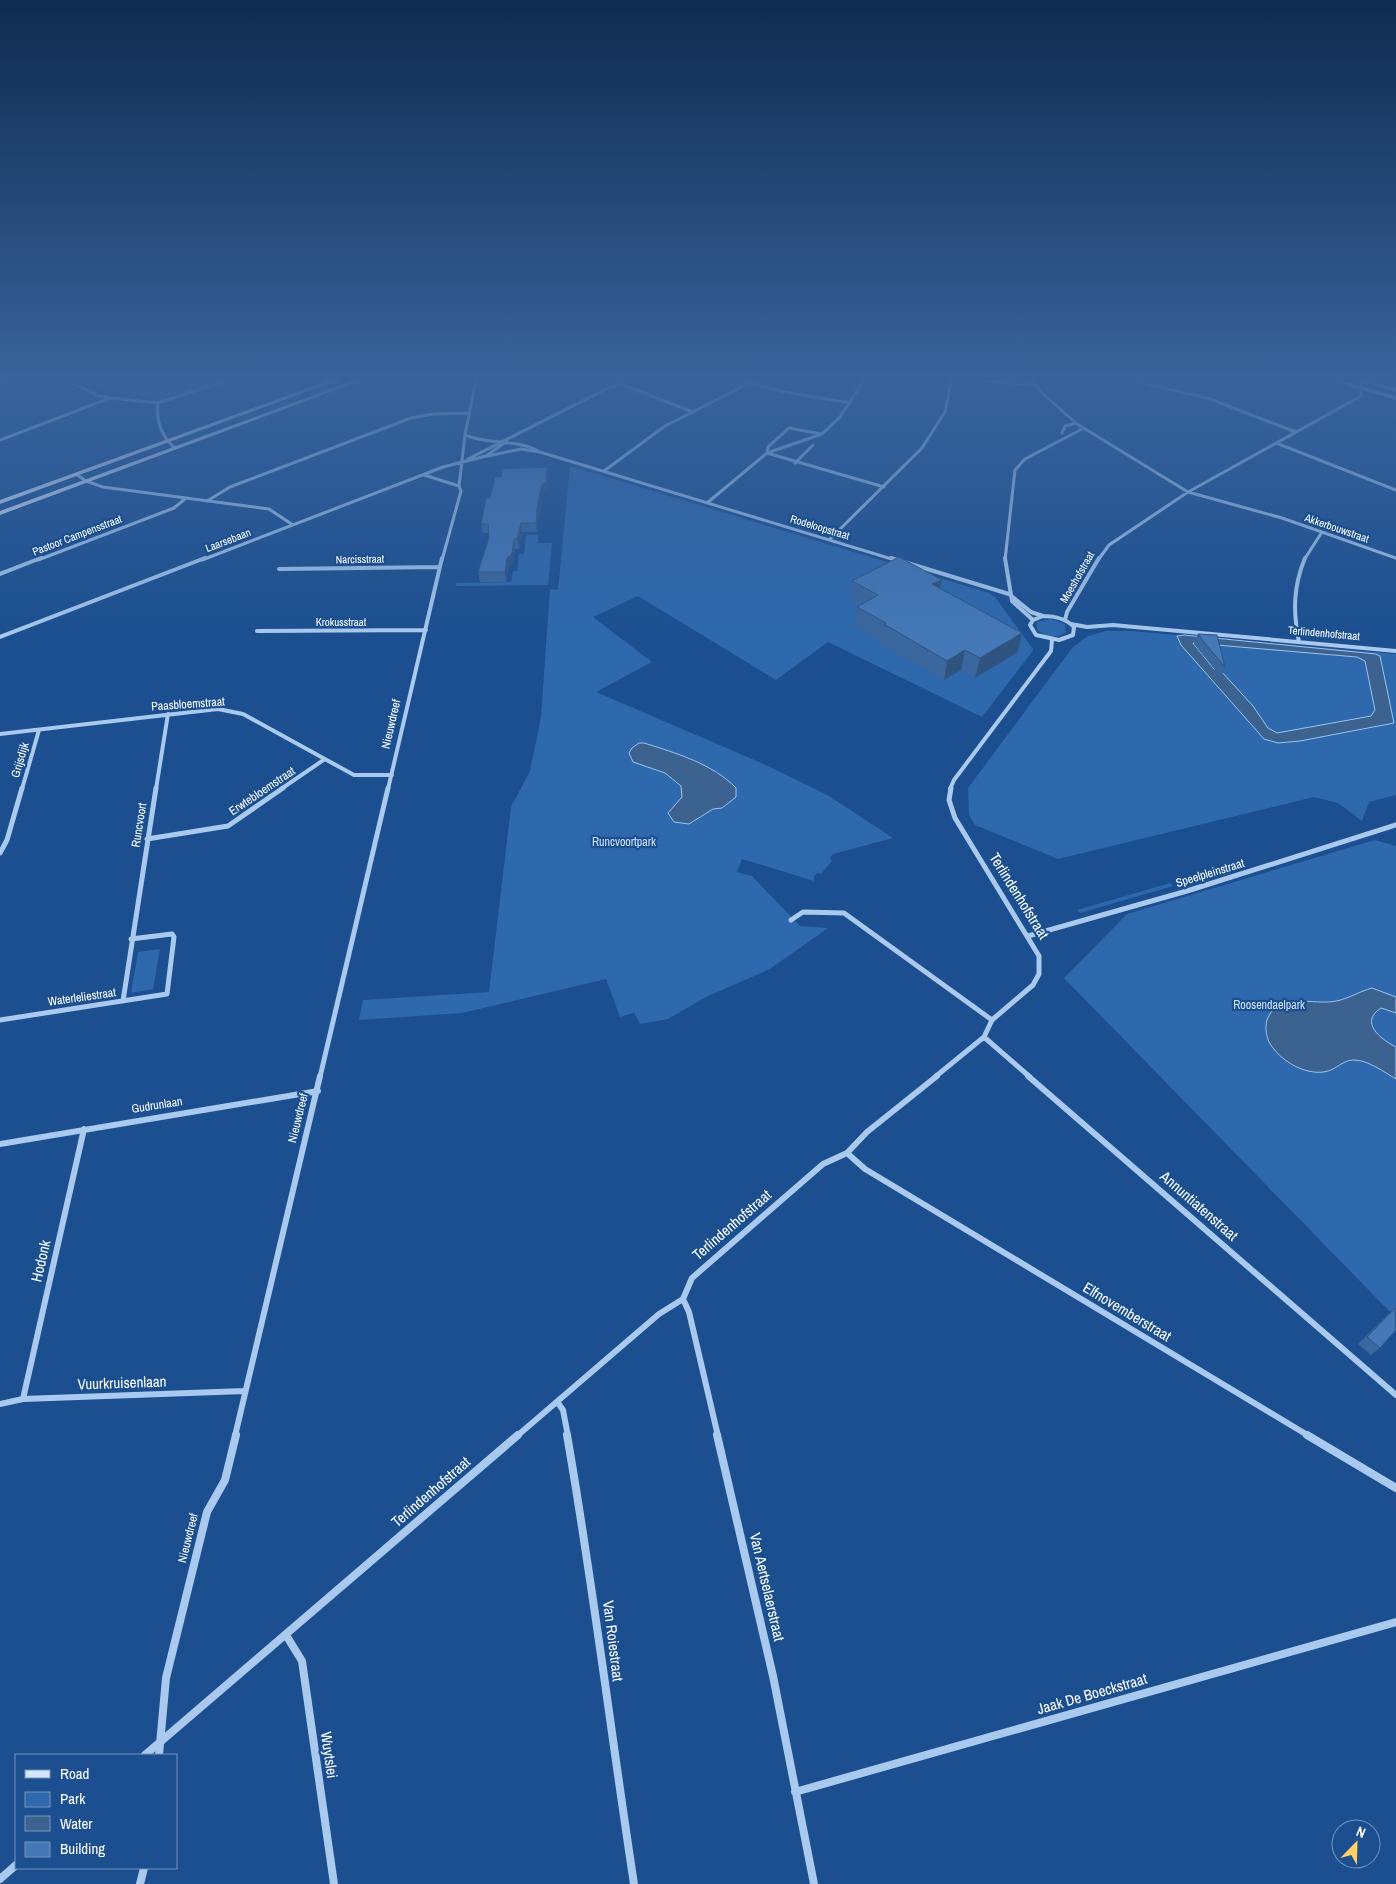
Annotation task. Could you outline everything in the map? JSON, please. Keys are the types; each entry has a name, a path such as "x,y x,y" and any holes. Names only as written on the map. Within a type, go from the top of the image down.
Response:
{"street":[{"path":"0,502 107,463"},
{"path":"0,512 135,463"},
{"path":"207,501 230,487 293,463"},
{"name":"Laarsebaan","path":"0,637 423,475 460,463"},
{"name":"Nieuwdreef","path":"159,1754 166,1678 207,1512 225,1480 440,568 461,491 459,486 463,463"},
{"name":"Rodeloopstraat","path":"577,463 1009,594"},
{"path":"604,471 615,463"},
{"path":"707,502 755,463"},
{"path":"795,463 884,486"},
{"path":"830,539 907,463"},
{"path":"1021,463 1015,470 1004,554 1009,594 1012,601 1032,620"},
{"name":"Akkerbouwstraat","path":"1141,463 1188,492 1322,532 1396,558"},
{"name":"Moeshofstraat","path":"1066,620 1067,612 1103,551 1109,545 1188,492 1240,463"},
{"path":"1327,463 1396,490"},
{"path":"76,474 86,481 103,487 269,509 293,525"},
{"path":"423,475 459,486"},
{"name":"Pastoor Campensstraat","path":"0,574 174,508 186,498"},
{"path":"1299,642 1293,615 1295,583 1306,552 1322,532"},
{"name":"Narcisstraat","path":"279,569 440,568"},
{"path":"1009,594 1031,612 1066,620 1071,624 1074,631 1073,635 1065,640 1043,638 1031,630 1032,620"},
{"path":"1032,620 1043,616"},
{"name":"Terlindenhofstraat","path":"1071,624 1087,626 1121,625 1396,651"},
{"name":"Krokusstraat","path":"257,631 426,630"},
{"name":"Terlindenhofstraat","path":"147,1754 558,1403 659,1314 683,1299 692,1278 823,1164 847,1153 867,1132 984,1037 992,1020 1033,985 1039,974 1039,956 962,831 951,811 948,795 954,780 1042,665 1051,651 1052,640"},
{"name":"Paasbloemstraat","path":"0,734 218,709 243,714 354,775 392,775"},
{"name":"Runcvoort","path":"123,1002 131,939 168,714"},
{"name":"Grijsdijk","path":"0,853 7,840 39,730"},
{"name":"Erwtebloemstraat","path":"147,839 228,826 325,760"},
{"name":"Speelpleinstraat","path":"1028,936 1187,891 1396,824"},
{"path":"791,920 803,912 844,913 992,1020"},
{"name":"Waterleliestraat","path":"0,1020 167,994 174,937 172,934 131,939"},
{"name":"Annuntiatenstraat","path":"984,1037 1396,1395"},
{"name":"Gudrunlaan","path":"0,1144 318,1091"},
{"name":"Hodonk","path":"23,1399 84,1129"},
{"name":"Elfnovemberstraat","path":"847,1153 865,1169 1396,1488"},
{"name":"Van Aertselaerstraat","path":"683,1299 689,1312 772,1676 814,1884"},
{"name":"Vuurkruisenlaan","path":"0,1404 23,1399 245,1391"},
{"name":"Van Roiestraat","path":"558,1403 563,1410 585,1536 611,1737 634,1884"},
{"name":"Jaak De Boeckstraat","path":"794,1792 1396,1622"},
{"name":"Wuytslei","path":"286,1635 302,1661 334,1884"},
{"path":"0,1879 15,1867"},
{"path":"140,1884 144,1869"}],"green space":[{"name":"Runcvoortpark","path":"570,466 989,593 995,597 1033,649 1032,652 982,717 828,642 776,680 638,596 593,617 652,662 596,692 766,765 829,796 893,838 833,854 830,858 832,861 821,874 817,873 814,876 814,881 742,859 737,872 752,876 800,926 828,928 770,969 706,997 668,1019 640,1024 634,1013 620,1017 606,979 462,1013 359,1020 363,1000 489,992 511,807 530,771 541,717 550,589 558,590"},
{"path":"526,535 538,535 538,543 552,543 548,585 456,586 456,583 511,582 513,571 517,571 519,554 524,554"},
{"path":"1051,619 1065,624 1066,632 1059,636 1051,636 1037,629 1037,622"},
{"path":"1106,631 1131,631 1396,654 1396,795 1369,802 1362,821 1338,803 1314,797 1058,859 975,825 969,815 968,788 1073,647 1088,636"},
{"name":"Roosendaelpark","path":"1375,840 1396,846 1396,1318 1064,978 1127,914"},
{"path":"1170,883 1173,886 1080,913 1077,910"},
{"path":"160,949 153,989 131,993 138,952"}],"water":[{"path":"1184,635 1376,654 1380,656 1394,723 1300,741 1278,743 1264,739 1181,645 1177,636","holes":["1193,643 1357,657 1365,661 1375,710 1371,716 1277,733 1268,728 1253,706 1221,671 1214,669"]},
{"path":"639,743 644,743 693,760 716,772 736,788 736,797 722,808 713,809 689,824 674,822 668,813 682,797 681,786 665,773 633,762 629,753"},
{"path":"1372,988 1396,997 1396,1013 1381,1008 1375,1013 1372,1024 1378,1035 1396,1047 1396,1079 1370,1064 1354,1060 1324,1072 1308,1071 1296,1067 1286,1060 1276,1052 1269,1042 1266,1031 1267,1020 1272,1011 1279,1005 1297,1001 1336,1001"}],"building":[{"path":"547,467 546,482 542,484 537,508 536,523 521,523 517,539 514,539 512,554 507,558 505,572 478,572 489,538 488,524 481,524 486,498 490,498 495,477 501,477 502,469"},
{"path":"899,557 942,580 932,584 1022,633 980,658 965,650 947,661 857,607 878,595 852,581"},
{"path":"1198,634 1217,635 1225,667 1207,646"},
{"path":"1395,1308 1396,1330 1380,1348 1367,1337"}]}
